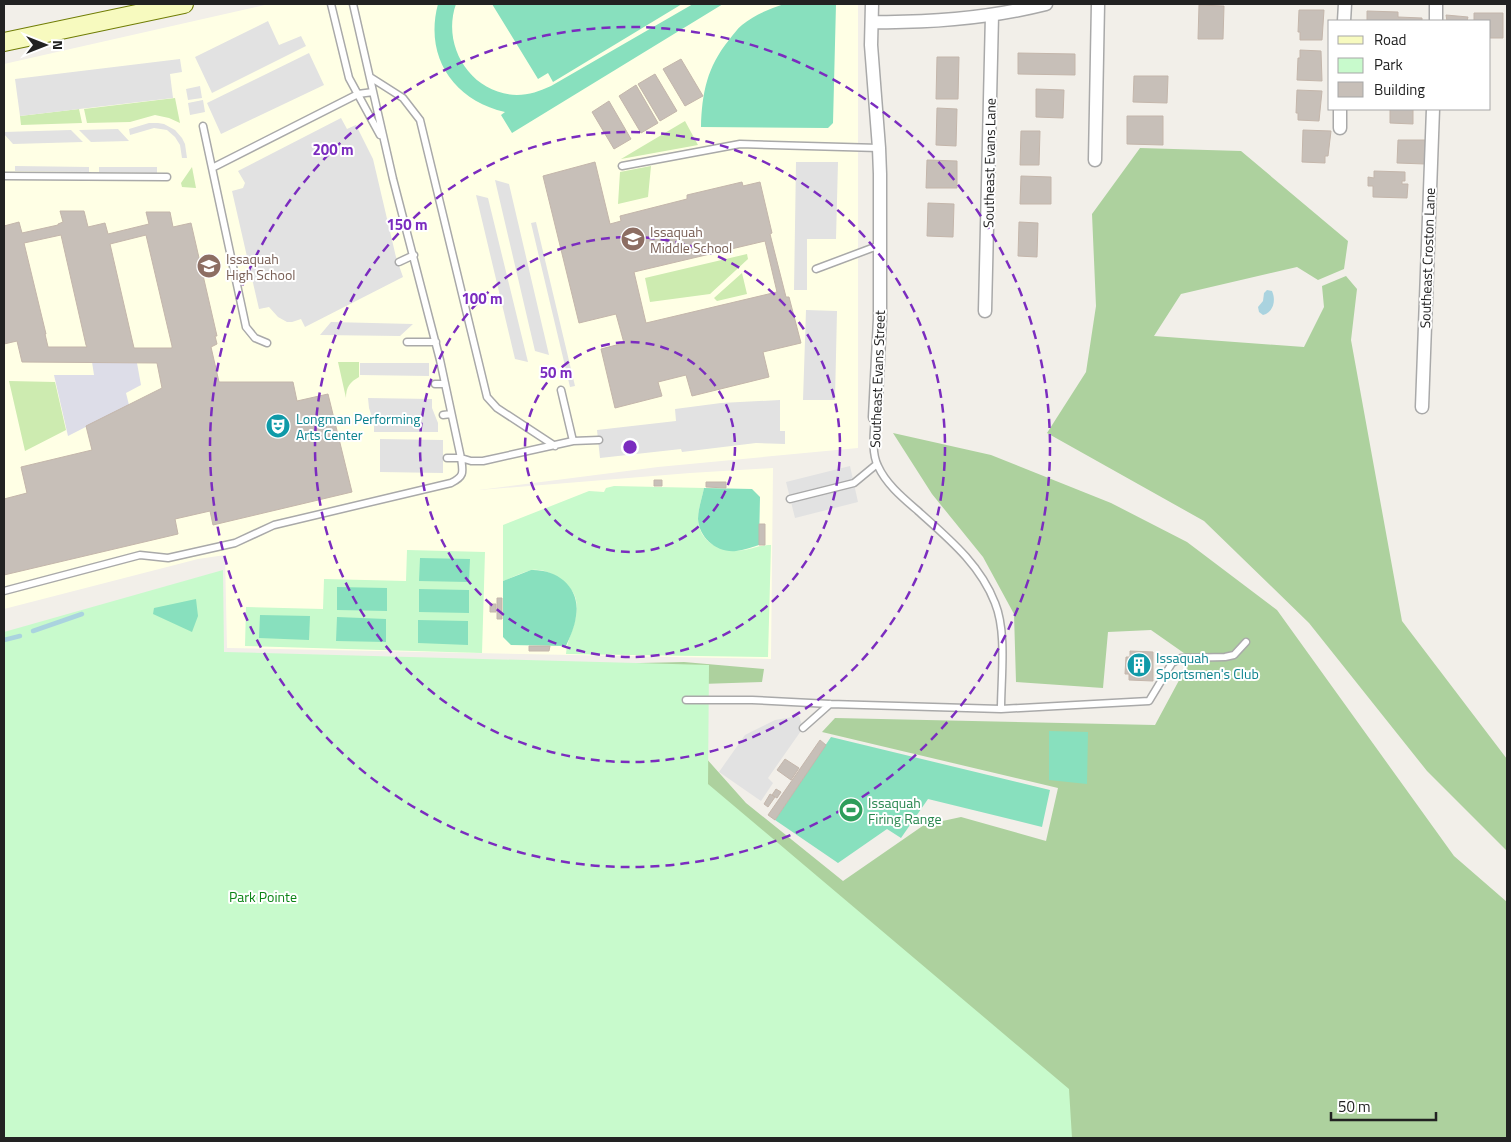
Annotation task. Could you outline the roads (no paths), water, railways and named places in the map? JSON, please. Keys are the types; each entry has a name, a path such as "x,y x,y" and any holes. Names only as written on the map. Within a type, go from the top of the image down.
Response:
{"street":[{"path":"4,42 184,4"},
{"name":"Southeast Evans Street","path":"872,4 871,45 879,148 880,245 880,320 875,417"},
{"path":"872,22 950,19 992,15 1046,4"},
{"path":"1095,160 1098,4"},
{"path":"1344,20 1345,4"},
{"path":"1436,4 1436,20"},
{"name":"Southeast Evans Lane","path":"985,311 992,15"},
{"path":"1340,110 1340,128"},
{"name":"Southeast Croston Lane","path":"1422,407 1433,110"}],"lane":[{"path":"331,4 350,78 385,144"},
{"path":"4,592 140,554 168,558 235,543 274,525 450,483 458,480 461,476 463,472 461,458 436,342 385,144 353,4"},
{"path":"370,77 403,98 420,120 484,391 487,397 497,408 555,446"},
{"path":"212,168 358,94 373,92"},
{"path":"203,126 246,327 255,338 267,343"},
{"path":"622,166 740,144 879,148"},
{"path":"4,176 167,177"},
{"path":"816,269 880,245"},
{"path":"399,262 414,255"},
{"path":"407,342 436,342"},
{"path":"435,384 445,384"},
{"path":"562,390 573,441"},
{"path":"443,415 452,414"},
{"name":"Southeast Evans Street","path":"875,417 874,449 877,464 886,480 957,546 974,566 988,587 996,604 1000,619 1002,642 1000,709"},
{"path":"447,458 461,458 471,462 482,461 573,441 599,440"},
{"path":"790,499 854,483 877,464"},
{"path":"686,700 752,700 1000,709 1149,702 1172,663 1181,658 1225,658 1234,655 1246,642"},
{"path":"803,728 830,704"}],"water":[{"path":"1267,290 1272,291 1274,302 1270,311 1263,315 1259,312 1258,307 1263,301 1264,293"}],"waterway":[{"path":"33,631 82,614"},
{"path":"4,640 20,636"}],"place":[{"name":"Issaquah Middle School","path":"633,239"},
{"name":"Issaquah High School","path":"209,266"},
{"name":"Longman Performing Arts Center","path":"278,426"},
{"name":"Issaquah Sportsmen's Club","path":"1139,665"},
{"name":"Issaquah Firing Range","path":"851,810"}],"park label":[{"name":"Park Pointe","path":"263,896"}]}
